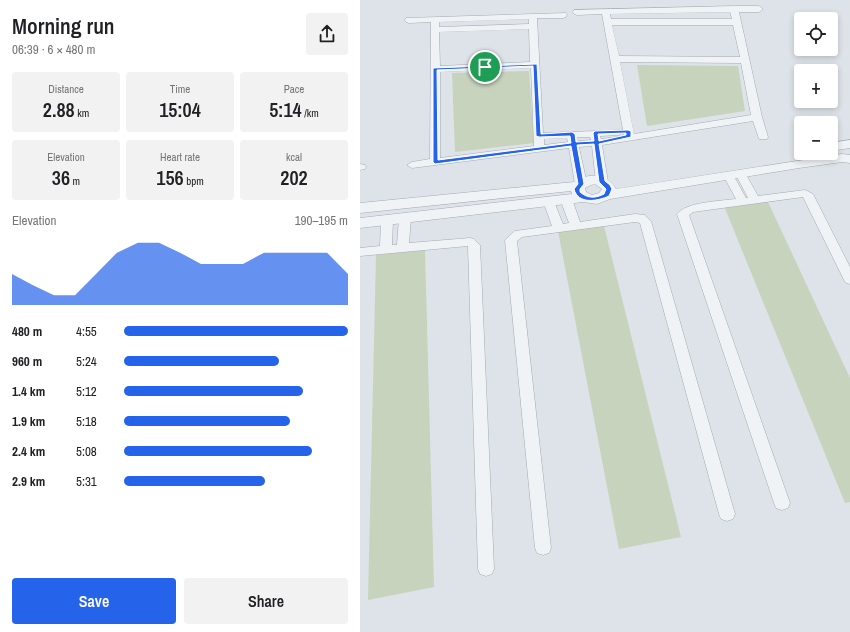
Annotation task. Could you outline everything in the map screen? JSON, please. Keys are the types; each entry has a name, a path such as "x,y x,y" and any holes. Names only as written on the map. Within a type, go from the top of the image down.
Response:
{"street":[{"path":"734,9 757,116 763,137"},
{"path":"577,12 758,9"},
{"path":"606,11 629,134"},
{"path":"409,20 563,15"},
{"path":"533,16 539,149"},
{"path":"435,19 435,162"},
{"path":"608,22 737,22"},
{"path":"434,30 534,26"},
{"path":"615,59 745,60"},
{"path":"435,69 536,65"},
{"path":"539,136 573,139 596,138 757,116"},
{"path":"596,138 605,187"},
{"path":"412,165 539,149 573,139"},
{"path":"573,139 581,189 593,199 605,187 794,157"},
{"path":"838,146 850,144"},
{"path":"605,187 734,174 794,157"},
{"path":"838,158 850,159"},
{"path":"734,174 755,200"},
{"path":"734,174 743,202"},
{"path":"360,223 566,199 581,189"},
{"path":"360,208 581,189"},
{"path":"782,503 683,214 691,209 805,193 809,196 850,280"},
{"path":"566,199 576,226"},
{"path":"549,201 559,228"},
{"path":"403,247 405,218"},
{"path":"543,548 511,240 519,234 635,218 641,218 645,221 727,514"},
{"path":"386,249 387,220"},
{"path":"360,252 464,242 470,242 474,245 486,569"}],"green space":[{"path":"637,65 738,66 745,111 647,126"},
{"path":"529,71 534,143 455,152 452,73"},
{"path":"768,202 850,378 850,502 845,503 724,206"},
{"path":"604,226 681,537 619,549 558,231"},
{"path":"425,250 434,587 368,600 376,255"}],"route":[{"path":"485,67 435,69 435,162 574,144 597,143 595,133 628,131 629,136 597,143 602,182 608,186 609,189 607,195 599,198 588,199 580,195 578,192 578,186 581,184 574,144 572,134 539,136 536,65 485,67"}]}
